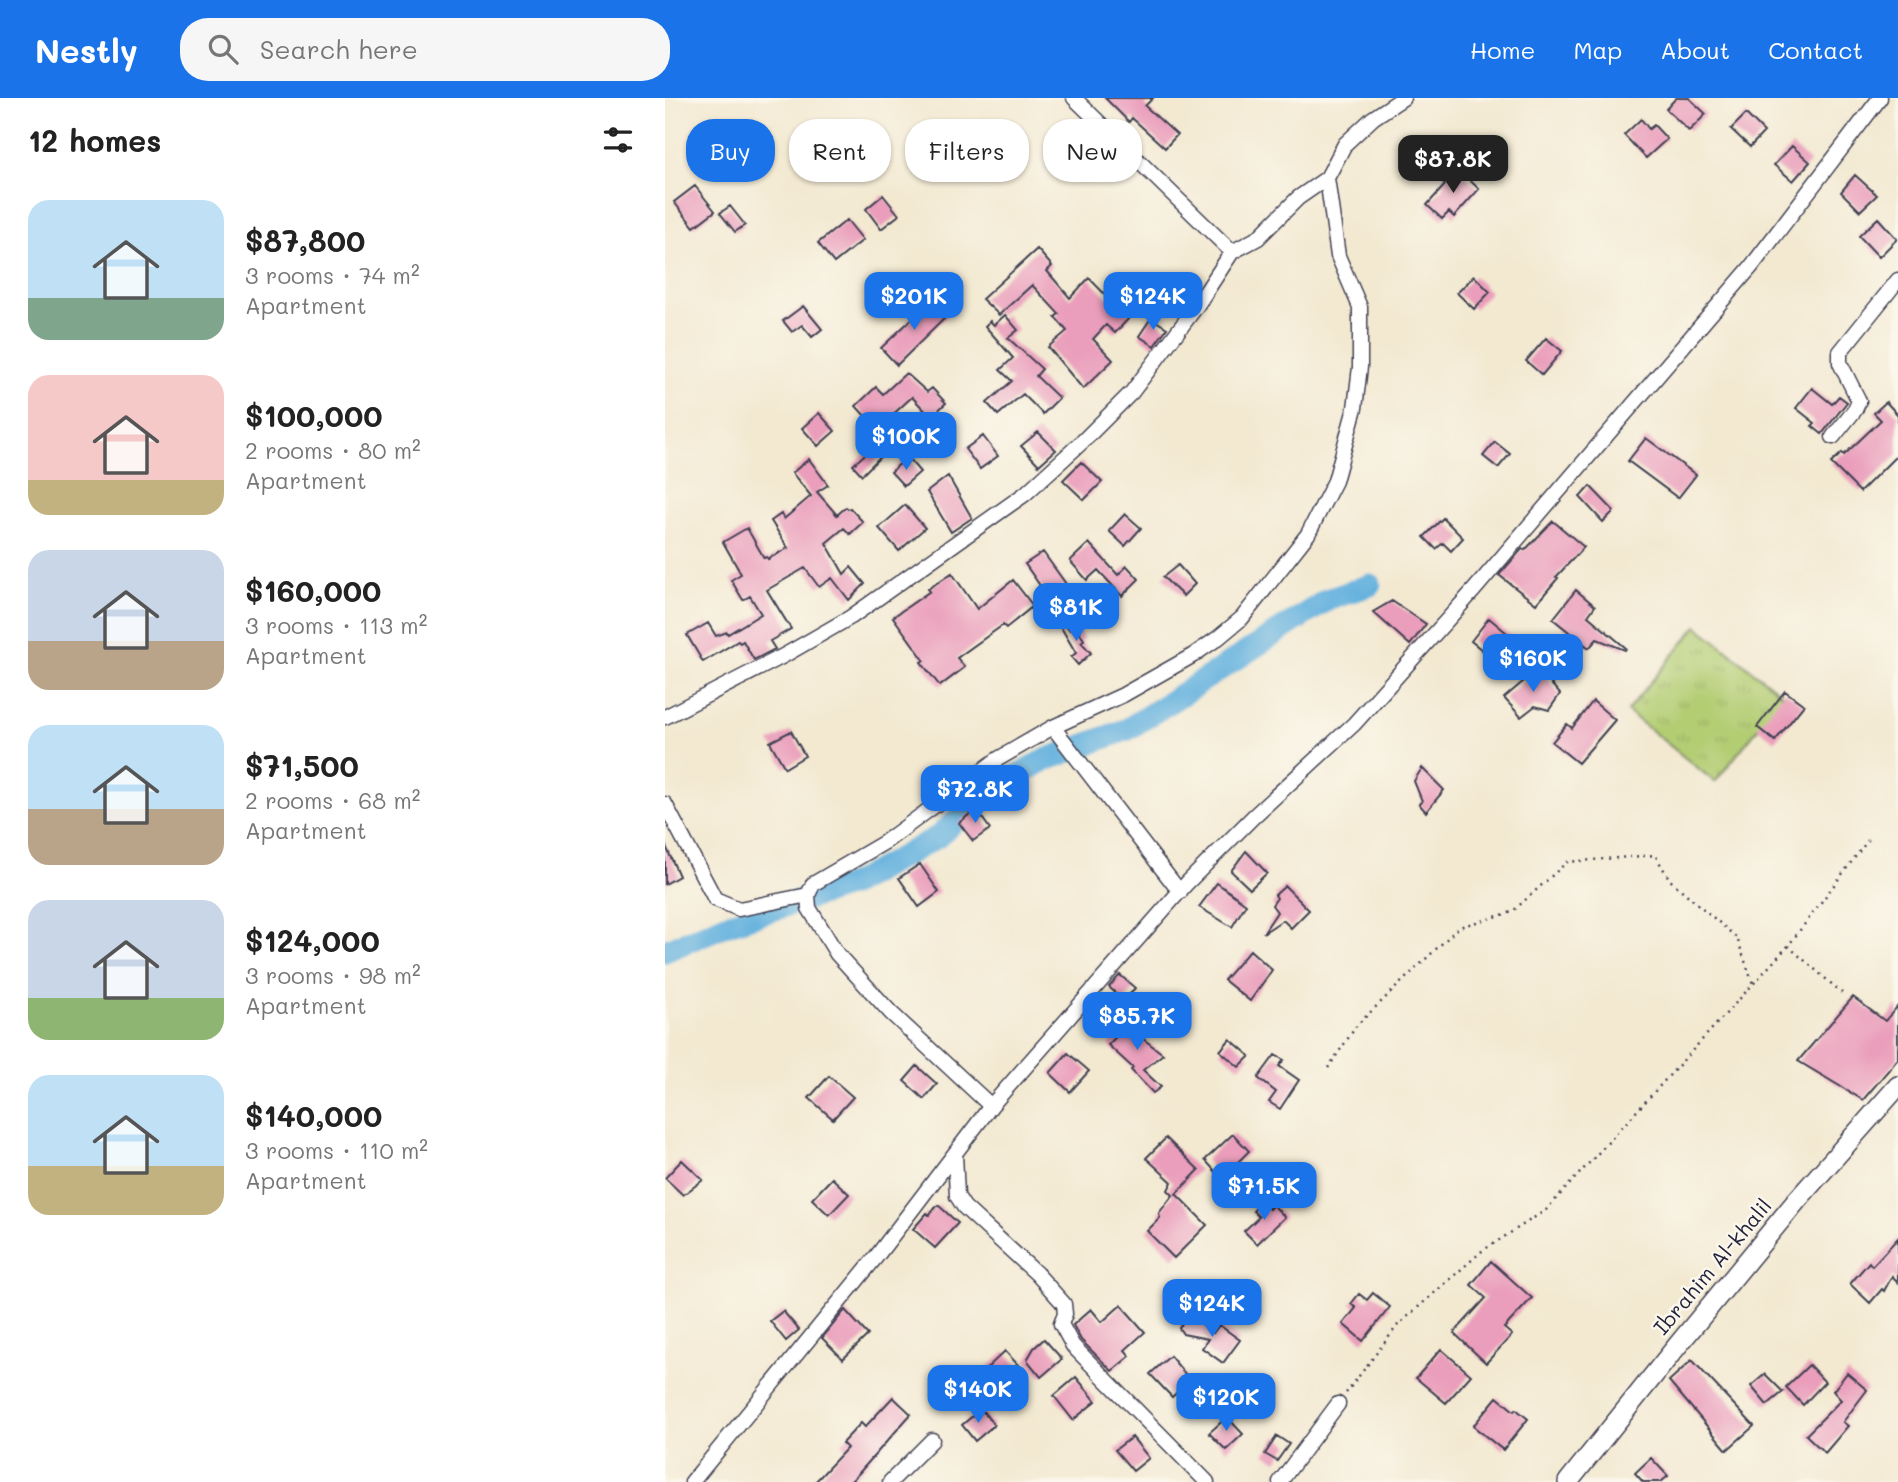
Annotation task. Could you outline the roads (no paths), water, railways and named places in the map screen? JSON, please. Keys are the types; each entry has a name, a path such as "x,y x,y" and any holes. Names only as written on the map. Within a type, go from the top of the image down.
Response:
{"street":[{"path":"1074,98 1232,252"},
{"path":"665,717 785,655 851,617 1025,494 1132,391 1196,307 1232,252 1258,238 1298,198 1327,178 1345,144 1373,118 1403,98"},
{"path":"692,1482 876,1258 991,1106 1180,892 1254,816 1354,724 1482,581 1751,267 1880,98"},
{"path":"991,1106 864,986 837,954 809,908 808,895 813,884 885,842 998,759 1053,727 1123,695 1192,656 1242,618 1308,534 1335,481 1355,408 1360,367 1360,307 1338,256 1327,178"},
{"path":"1833,437 1859,401 1840,363 1840,352 1898,280"},
{"path":"1053,727 1180,892"},
{"path":"665,804 715,899 739,909 808,895"},
{"name":"Ibrahim Al-khalil","path":"1568,1482 1798,1199 1898,1086"},
{"path":"955,1154 957,1196 964,1206 1038,1273 1064,1304 1065,1314 1061,1324 1073,1346 1207,1482"},
{"path":"1279,1482 1338,1404"},
{"path":"890,1482 932,1440"}],"waterway":[{"path":"665,951 728,924 854,884 939,836 985,792 1048,759 1128,729 1327,600 1370,585"}]}
